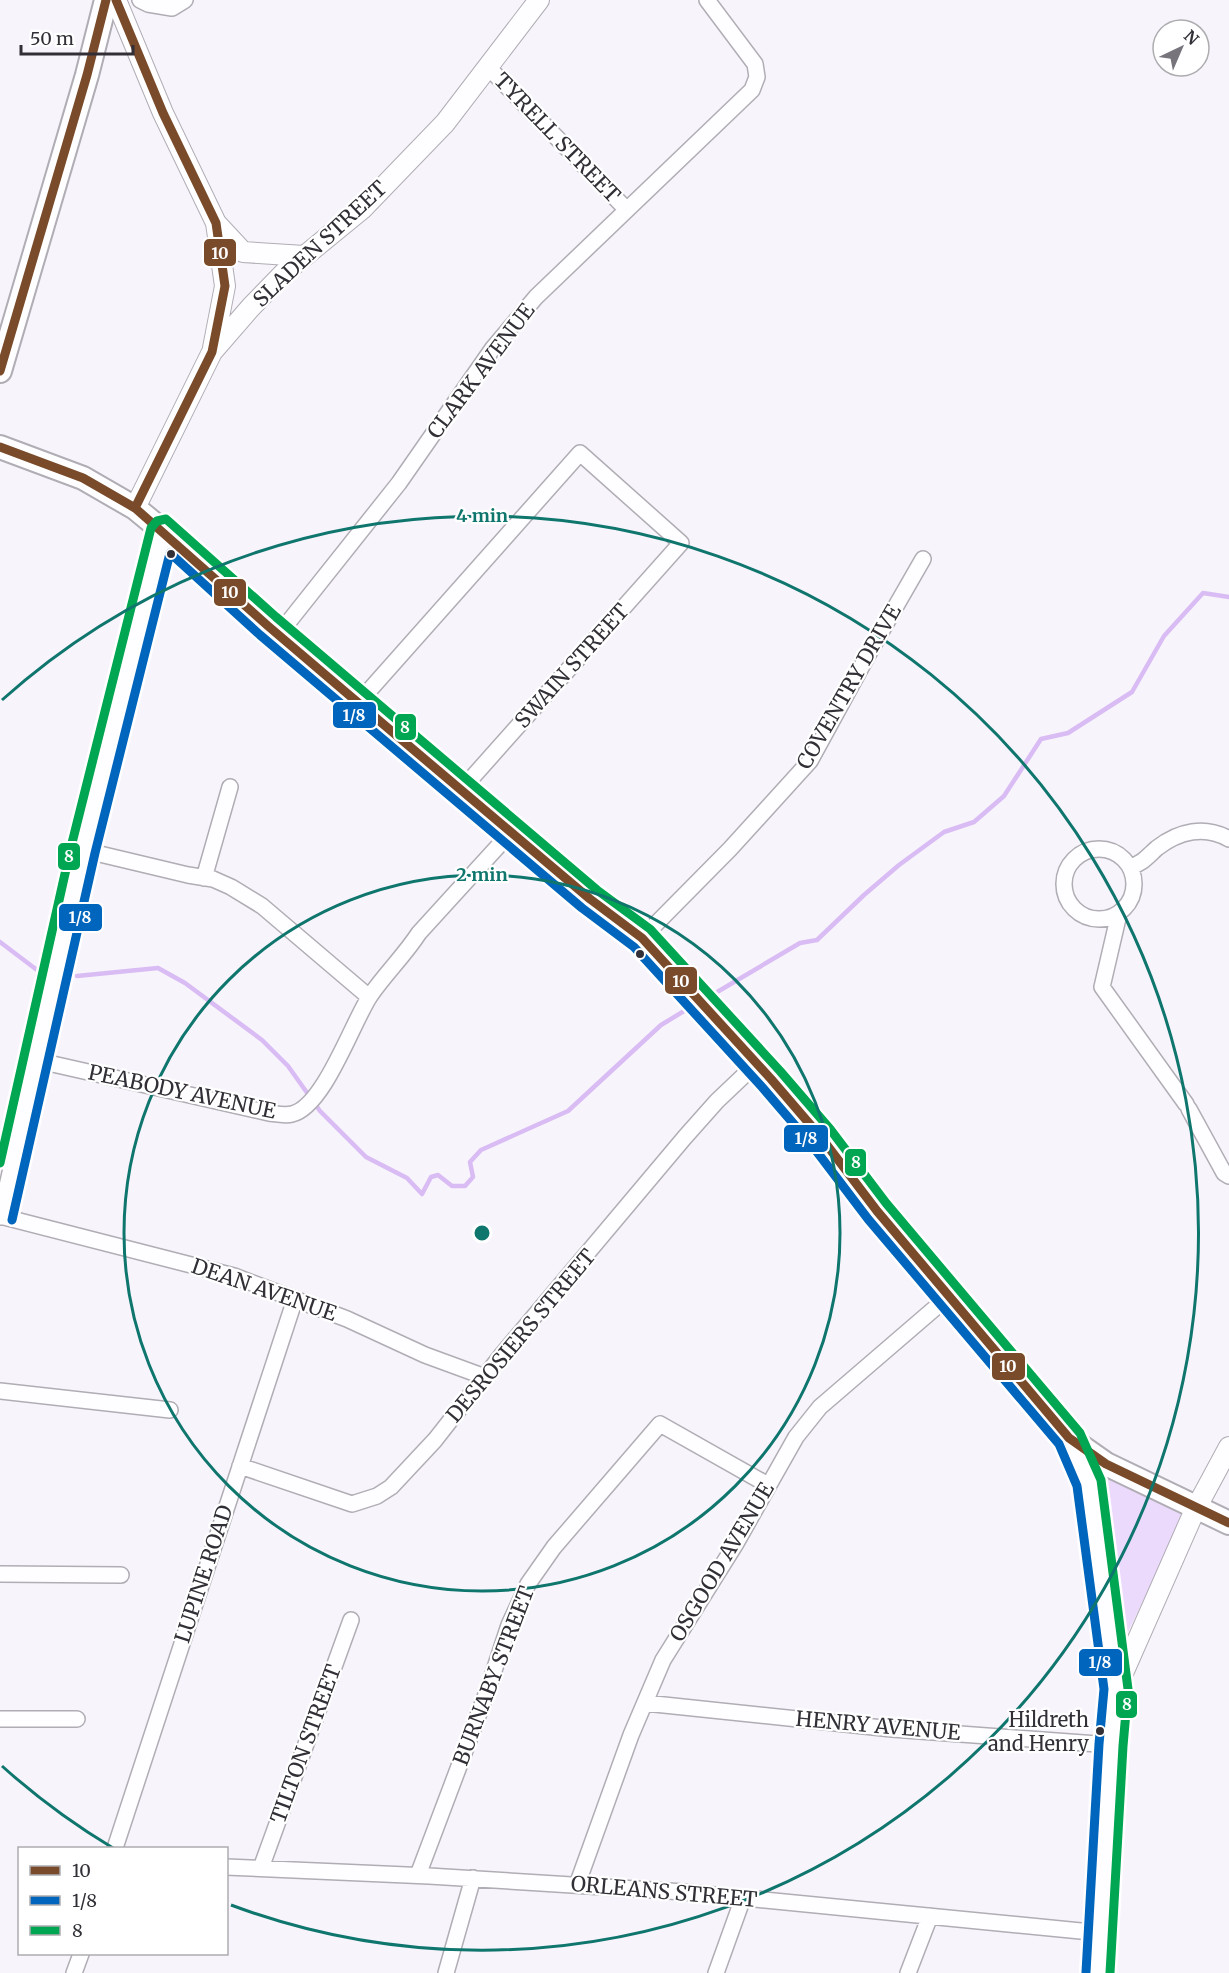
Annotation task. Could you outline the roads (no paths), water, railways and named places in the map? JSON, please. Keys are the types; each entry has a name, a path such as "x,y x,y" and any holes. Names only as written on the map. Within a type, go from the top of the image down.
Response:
{"main road":[{"path":"0,371 87,75 106,0"},
{"path":"0,447 83,478 135,508 590,899 642,938 757,1063 820,1136 877,1211 1069,1438 1106,1464 1229,1523"},
{"path":"1069,1438 1089,1483 1116,1689"}],"street":[{"path":"116,0 163,113 216,223 243,252 304,256"},
{"path":"140,0 148,4 172,8 185,0"},
{"name":"SLADEN STREET","path":"135,508 212,352 251,307 304,256 370,200 445,123 539,0"},
{"name":"CLARK AVENUE","path":"279,634 399,483 493,348 536,297 752,90 757,77 752,57 708,0"},
{"name":"TYRELL STREET","path":"487,66 626,209"},
{"path":"212,352 225,286 216,223"},
{"name":"SWAIN STREET","path":"359,702 580,453 681,543 462,789"},
{"path":"0,1217 83,850 163,531"},
{"name":"COVENTRY DRIVE","path":"642,938 729,849 810,761 923,560"},
{"path":"204,878 230,787"},
{"path":"1130,867 1145,861 1170,839 1186,833 1202,830 1217,832 1229,839"},
{"name":"PEABODY AVENUE","path":"35,1060 269,1113 292,1114 312,1099 351,1035 369,997 419,933 512,831"},
{"path":"1096,849 1107,850 1118,854 1130,867 1134,878 1133,896 1119,914 1102,920 1091,919 1080,914 1068,902 1064,891 1067,868 1074,858 1084,852 1096,849"},
{"path":"83,850 213,879 244,894 369,997"},
{"path":"1119,914 1102,987 1188,1107 1224,1173 1229,1176"},
{"name":"DESROSIERS STREET","path":"240,1466 352,1504 364,1502 391,1487 412,1467 685,1137 717,1101 757,1063"},
{"name":"DEAN AVENUE","path":"0,1217 234,1276 347,1319 425,1354 485,1377"},
{"name":"OSGOOD AVENUE","path":"577,1885 631,1736 663,1660 735,1545 796,1437 812,1415 949,1296"},
{"name":"LUPINE ROAD","path":"115,1847 295,1299"},
{"path":"0,1391 170,1410"},
{"name":"BURNABY STREET","path":"418,1875 487,1692 509,1625 528,1584 554,1546 660,1425 768,1485"},
{"path":"1098,1973 1116,1689 1197,1507 1229,1447"},
{"path":"0,1574 121,1575"},
{"name":"TILTON STREET","path":"261,1868 351,1620"},
{"name":"HENRY AVENUE","path":"645,1703 892,1729 1111,1745"},
{"path":"0,1719 77,1719"},
{"name":"ORLEANS STREET","path":"228,1866 577,1885 743,1898 1101,1932"},
{"path":"446,1973 472,1878"},
{"path":"716,1973 743,1898"},
{"path":"908,1973 930,1916"},
{"path":"74,1973 80,1955"}],"waterway":[{"path":"707,998 800,943 817,940 899,865 944,832 974,822 1004,796 1041,739 1068,733 1132,692 1164,636 1203,593 1229,597"},
{"path":"0,942 37,970"},
{"path":"77,976 158,968 185,983 262,1040 288,1066 320,1111 366,1157 407,1178 422,1194 431,1177 438,1175 452,1186 465,1186 473,1177 470,1162 481,1150 568,1111 661,1025 694,1005"}],"place":[{"name":"Hildreth and Henry","path":"1100,1731"}]}
